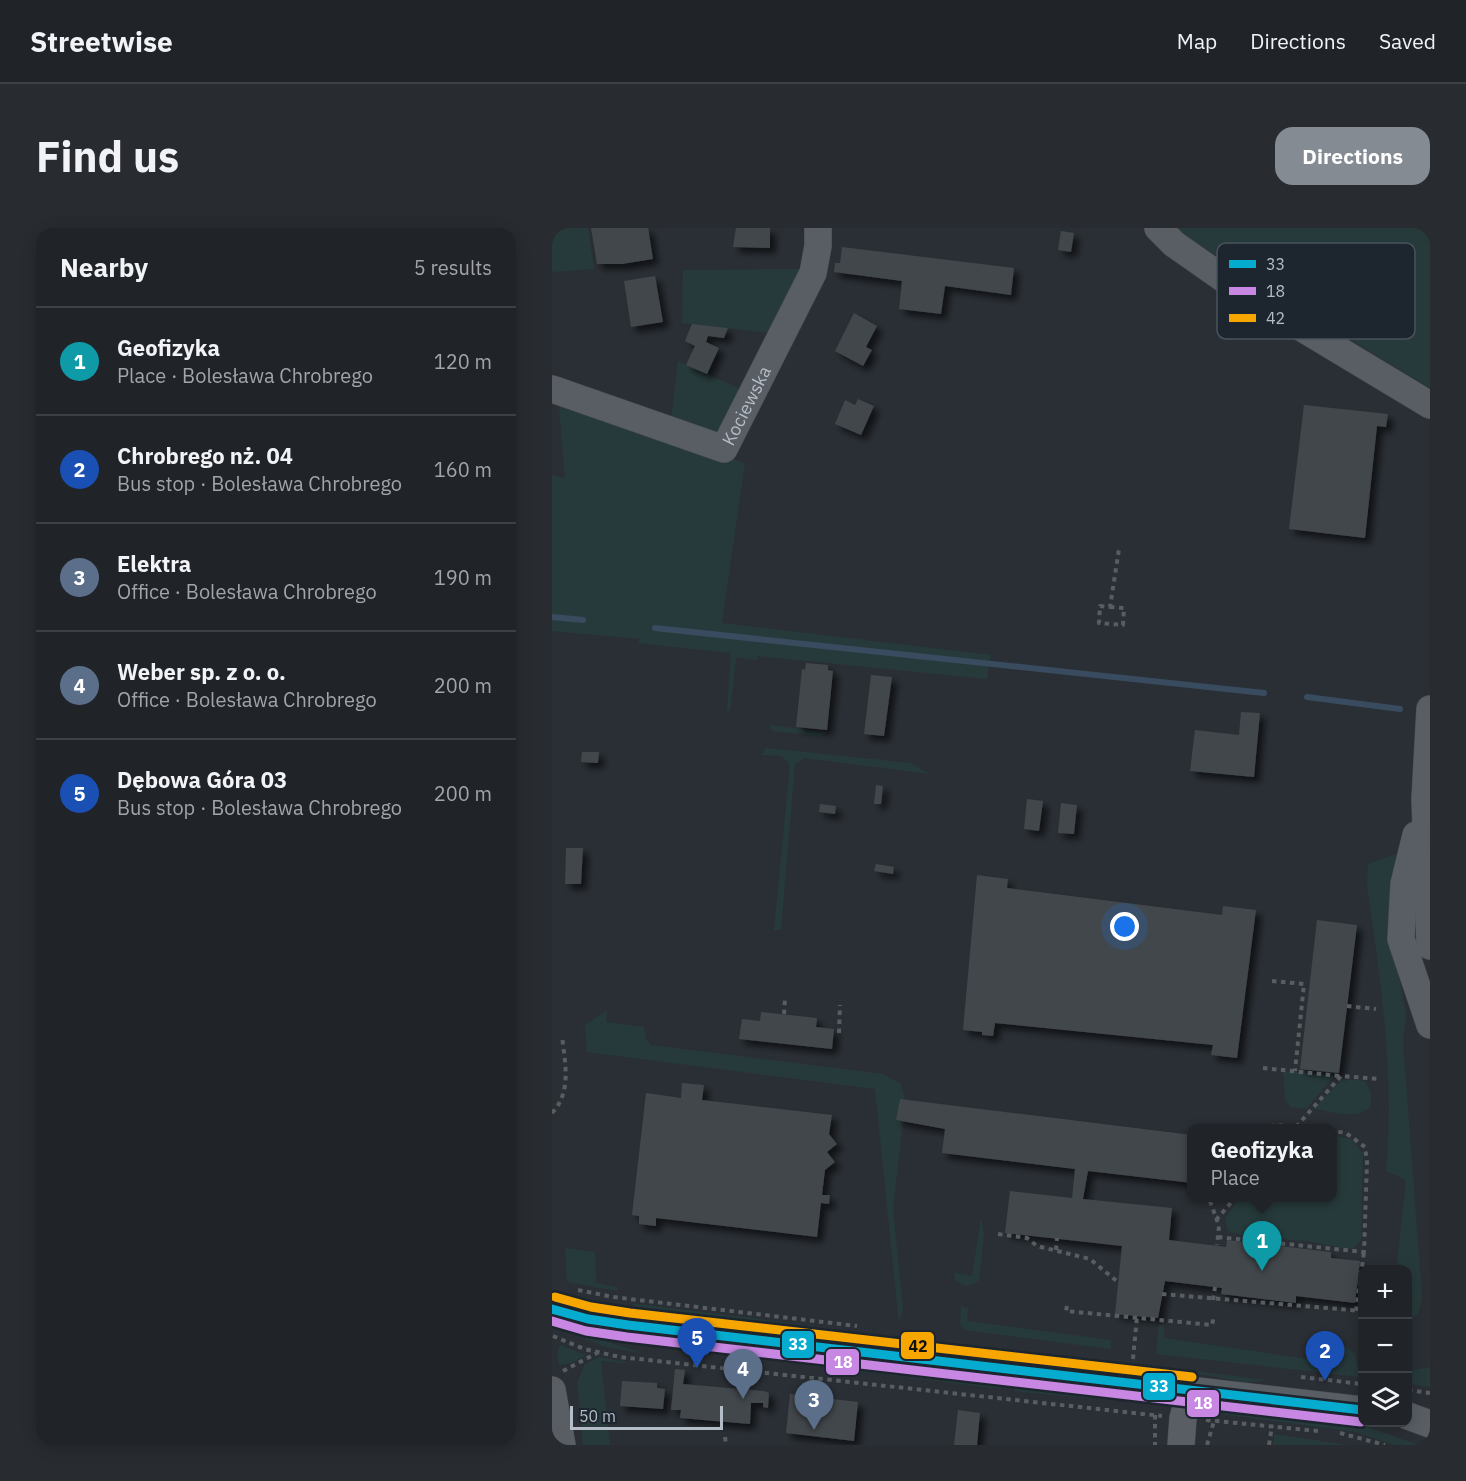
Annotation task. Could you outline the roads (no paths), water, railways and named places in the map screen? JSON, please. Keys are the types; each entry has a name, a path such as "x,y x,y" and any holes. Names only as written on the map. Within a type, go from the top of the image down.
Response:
{"street":[{"name":"Kociewska","path":"552,389 724,448 813,273 818,246 818,228"},
{"path":"1158,228 1174,244 1217,274"},
{"path":"1320,339 1430,405"},
{"path":"1430,709 1425,799 1430,946"},
{"path":"1425,799 1404,884 1401,939 1430,1025"},
{"path":"552,1309 588,1320 621,1325 1358,1410"},
{"path":"557,1381 562,1445"},
{"path":"1181,1445 1183,1418 1191,1389"},
{"path":"1412,1414 1430,1412"},
{"path":"1412,1417 1430,1424"}],"waterway":[{"path":"552,617 583,620"},
{"path":"655,628 1264,693"},
{"path":"1307,697 1400,709"}],"place":[{"name":"Geofizyka","path":"1262,1271"},
{"name":"Dębowa Góra 03","path":"697,1368"},
{"name":"Chrobrego nż. 04","path":"1325,1381"},
{"name":"Weber sp. z o. o.","path":"743,1399"},
{"name":"Elektra","path":"814,1430"}]}
